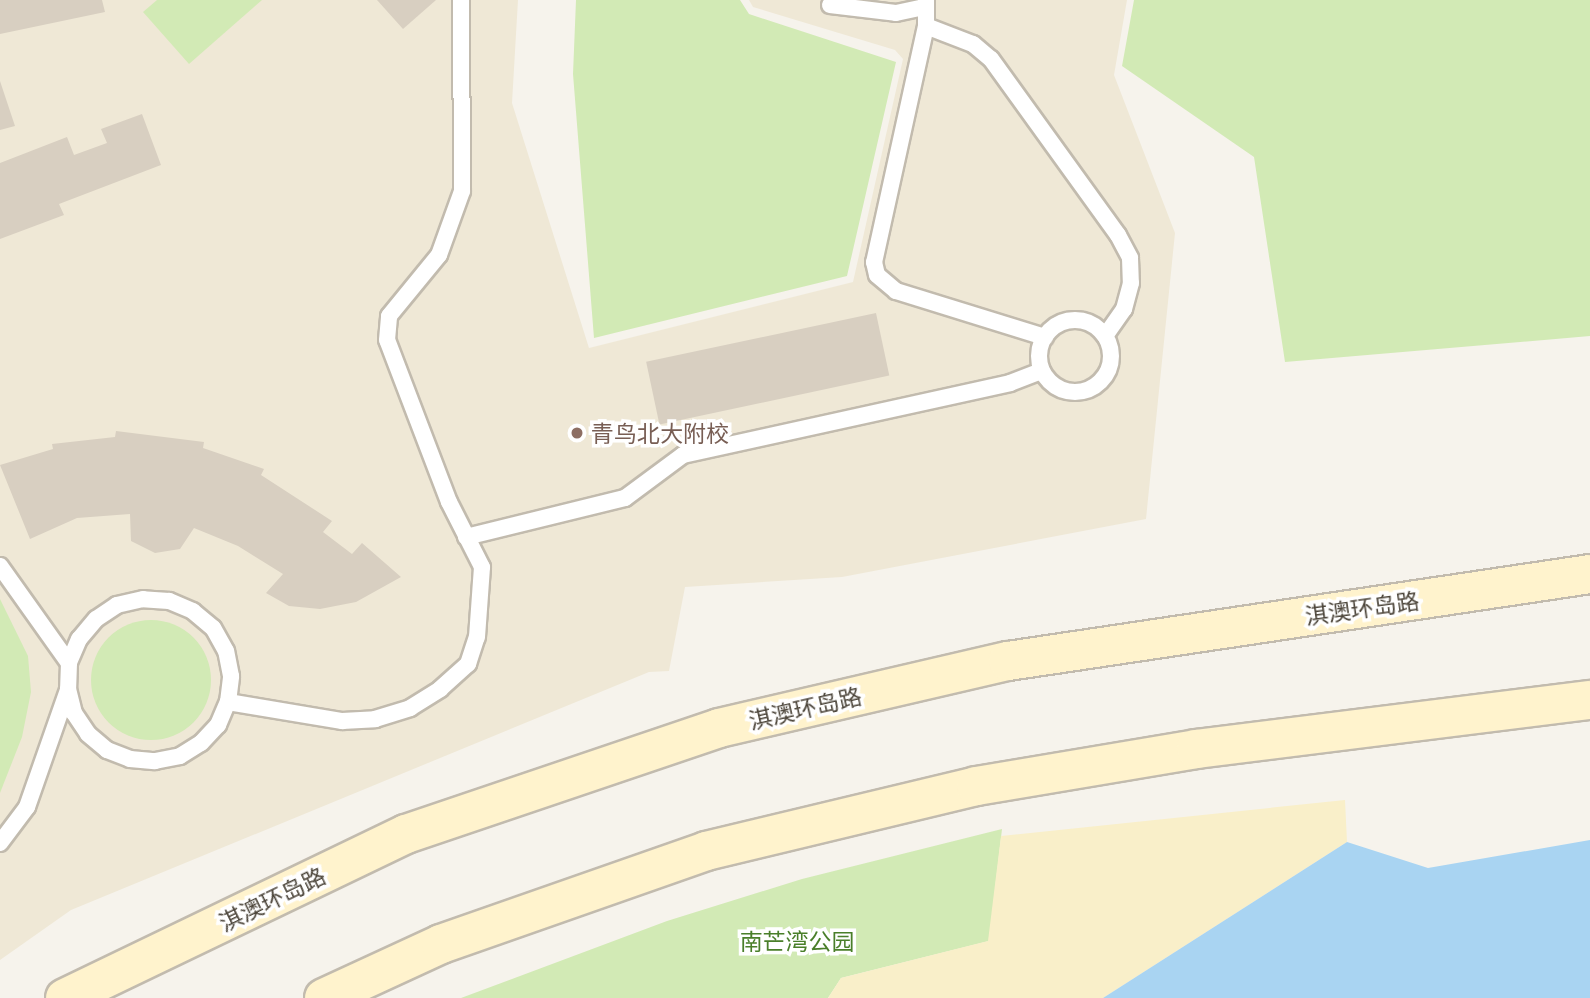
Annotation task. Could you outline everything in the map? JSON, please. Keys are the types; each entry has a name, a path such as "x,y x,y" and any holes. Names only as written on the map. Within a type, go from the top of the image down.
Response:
{"main road":[{"name":"淇澳环岛路","path":"65,998 406,834 719,728 1008,661 1590,575"},
{"path":"324,998 441,944 706,851 962,789 1196,749 1590,700"}],"lane":[{"path":"228,702 342,721 375,719 410,708 440,689 468,664 477,637 482,567 466,537 387,340 389,316 439,255 462,191 461,0"},
{"path":"830,5 896,13 925,3 926,26 874,262 877,275 895,291 1045,337"},
{"path":"926,26 973,44 991,59 1118,235 1130,258 1131,283 1124,309 1105,336"},
{"path":"1075,321 1097,328 1105,336 1111,358 1108,370 1094,387 1071,392 1049,381 1042,372 1040,348 1053,328 1075,321"},
{"path":"466,537 625,498 683,455 1010,383 1042,372"},
{"path":"0,566 69,663"},
{"path":"143,599 169,601 193,611 213,628 226,651 231,676 228,702 218,725 180,756 131,759 107,750 88,734 74,713 68,689 69,663 79,639 96,619 117,605 143,599"},
{"path":"0,843 27,807 68,689"}],"shaded area":[{"name":"青鸟北大附校","path":"0,0 518,0 512,103 589,348 853,282 903,59 895,50 753,7 749,0 1127,0 1114,75 1175,233 1146,519 842,577 685,587 669,671 649,672 71,910 0,960"}],"green space":[{"path":"157,0 262,0 189,64 143,12"},
{"path":"576,0 740,0 749,14 896,62 847,276 594,338 573,74"},
{"path":"1134,0 1590,0 1590,336 1285,362 1254,157 1122,66"},
{"path":"0,599 28,656 31,692 22,737 0,793"},
{"path":"151,620 174,625 193,638 206,657 211,680 206,703 193,722 174,735 151,740 128,735 109,722 96,703 91,680 96,657 109,638 128,625"},
{"name":"南芒湾公园","path":"1002,829 989,941 841,978 828,998 461,998 667,921 802,879"}],"sand":[{"path":"1345,800 1347,842 1103,998 828,998 841,978 988,941 1001,836"}],"water":[{"path":"1590,840 1590,998 1103,998 1347,842 1428,868"}],"building":[{"path":"0,0 102,0 105,12 0,34"},
{"path":"377,0 436,0 403,29"},
{"path":"0,81 15,126 0,130"},
{"path":"142,114 161,165 59,204 64,215 0,239 0,163 67,137 74,155 107,143 101,129"},
{"path":"876,313 889,376 659,424 646,362"},
{"path":"116,431 204,442 203,448 264,469 261,475 332,521 323,532 352,554 362,543 401,577 356,602 320,609 289,606 266,593 283,574 238,546 194,528 180,549 155,553 131,541 130,514 77,518 30,539 0,465 53,449 52,444 115,437"}],"place":[{"name":"青鸟北大附校","path":"577,433"}]}
